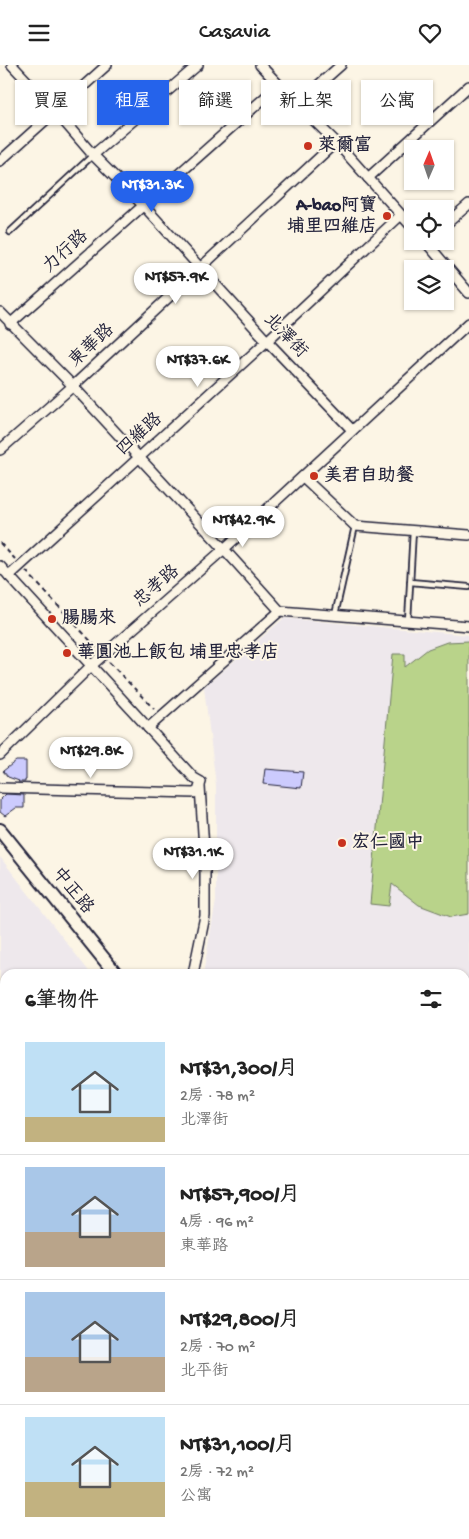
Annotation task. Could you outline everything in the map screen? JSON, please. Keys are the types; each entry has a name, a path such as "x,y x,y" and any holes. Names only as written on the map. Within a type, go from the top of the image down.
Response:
{"main road":[{"name":"中正路","path":"0,830 112,969"}],"street":[{"name":"北澤街","path":"12,65 26,80"},
{"path":"87,83 107,65"},
{"path":"93,155 198,65"},
{"path":"260,65 274,80"},
{"path":"324,80 341,65"},
{"path":"368,178 469,86"},
{"name":"力行路","path":"10,324 261,101"},
{"path":"0,161 41,125"},
{"name":"北澤街","path":"67,125 93,155 143,205 199,268 352,430"},
{"path":"319,125 404,218"},
{"name":"東華路","path":"0,450 73,386 336,142"},
{"path":"454,217 469,204"},
{"name":"四維路","path":"9,576 267,341 401,215"},
{"path":"433,250 469,293"},
{"path":"0,312 73,386 280,611 469,626"},
{"name":"忠孝路","path":"0,755 92,665 224,549 469,323"},
{"path":"303,477 355,526 469,535"},
{"path":"0,566 194,779 200,782 205,864 205,916 194,969"},
{"path":"148,728 280,611"},
{"path":"0,788 194,793 200,787"}],"lane":[{"path":"10,232 93,155"},
{"path":"335,615 355,526"},
{"path":"408,621 413,530"},
{"path":"410,582 469,587"}],"path":[{"path":"0,543 160,717"}],"shaded area":[{"name":"宏仁國中","path":"284,618 469,635 469,969 204,969 216,901 216,785 204,687"},
{"path":"0,857 87,969 0,969"}],"green space":[{"path":"469,641 469,914 451,917 419,905 392,884 389,906 370,904 393,654 405,654 405,667 428,649 447,642"}],"building":[{"path":"16,761 26,761 25,782 18,782 8,777 3,771"},
{"path":"265,769 303,772 301,788 263,784"},
{"path":"6,794 24,795 24,808 16,808 5,816 0,812 0,800"}],"place":[{"name":"萊爾富","path":"308,146"},
{"name":"A-bao阿寶 埔里四維店","path":"387,216"},
{"name":"美君自助餐","path":"314,476"},
{"name":"腸腸來","path":"52,619"},
{"name":"華圓池上飯包 埔里忠孝店","path":"67,653"},
{"name":"宏仁國中","path":"342,843"}]}
